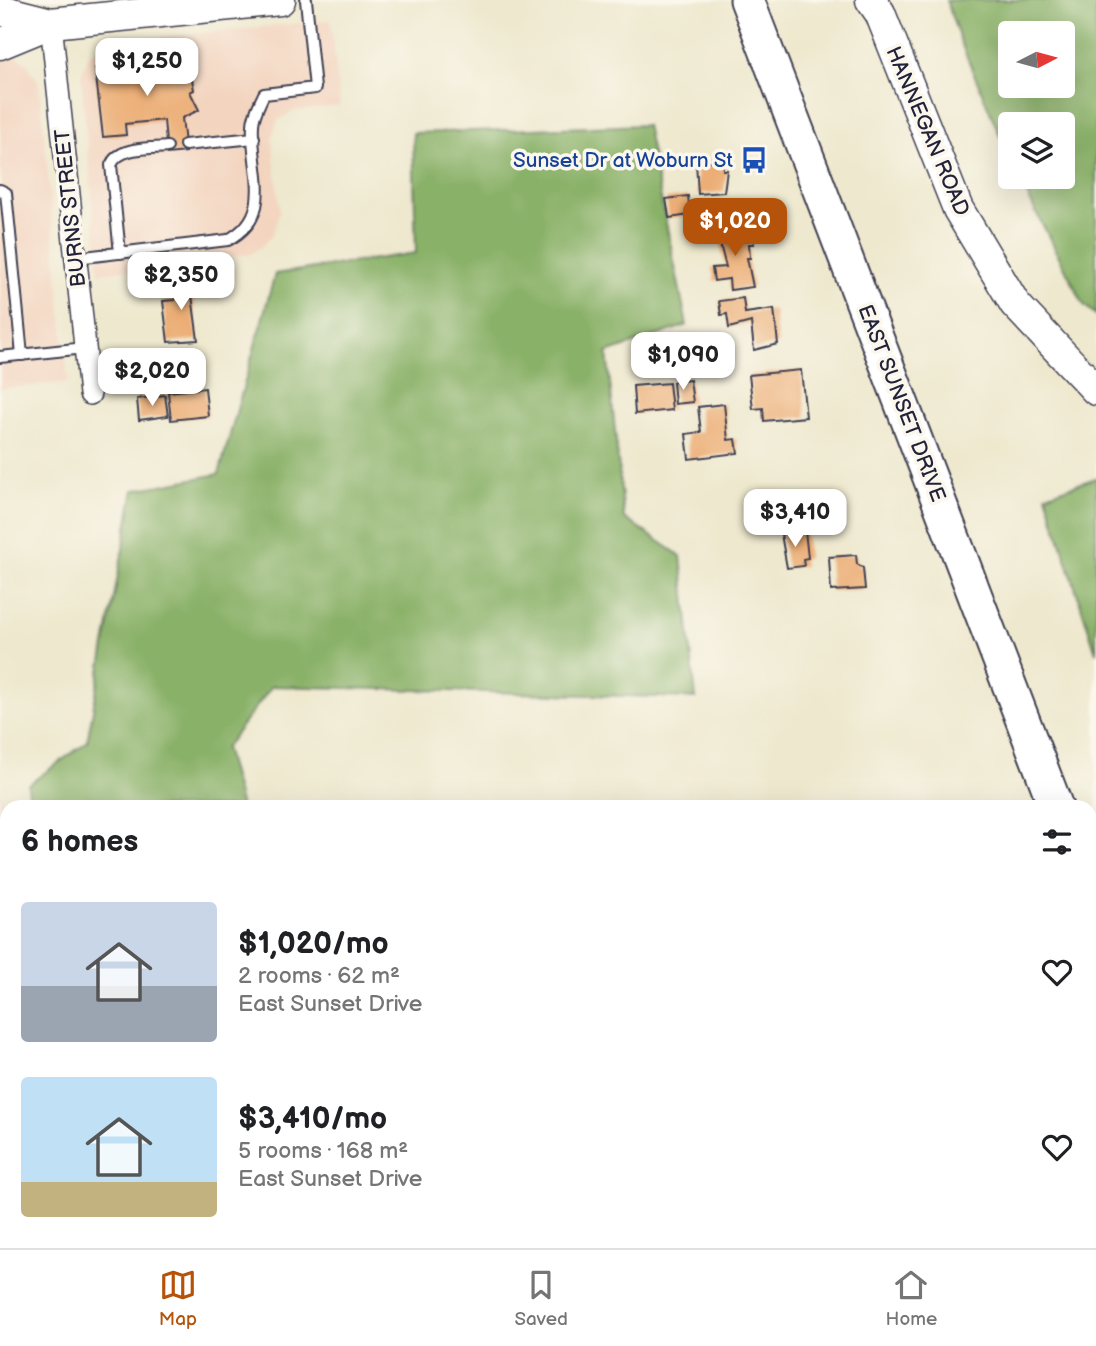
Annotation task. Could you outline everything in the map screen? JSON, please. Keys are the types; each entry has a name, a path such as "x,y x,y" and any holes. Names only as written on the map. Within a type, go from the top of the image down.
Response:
{"main road":[{"path":"0,44 51,23 280,0"},
{"name":"EAST SUNSET DRIVE","path":"747,0 1053,800"},
{"name":"HANNEGAN ROAD","path":"871,0 880,13 958,209 1016,304 1096,390"},
{"path":"0,10 51,23"}],"street":[{"name":"BURNS STREET","path":"51,23 90,394"}],"lane":[{"path":"76,258 228,240 245,231 256,208 258,181 253,123 264,93 315,88 306,0"},
{"path":"185,145 254,138"},
{"path":"120,253 111,165 114,157 122,152 167,147"},
{"path":"0,190 6,193 22,355"},
{"path":"0,357 85,348"}],"shaded area":[{"path":"331,20 340,106 294,111 278,120 272,137 280,211 272,235 263,245 251,254 99,273 81,75 89,55 111,42"},
{"path":"0,54 14,56 26,62 39,83 68,382 0,389"}],"green space":[{"path":"946,0 1096,0 1096,315 1084,305 1024,189 1075,189 1075,112 998,112 998,131"},
{"path":"646,125 687,325 607,353 624,518 681,556 696,698 272,686 225,748 239,800 29,800 28,785 87,742 134,490 219,474 275,274 416,253 413,133"},
{"path":"1096,478 1096,653 1046,495"}],"building":[{"path":"188,58 194,90 190,92 199,110 182,118 186,152 167,154 164,120 125,124 126,135 103,137 95,68"},
{"path":"722,160 723,170 727,170 724,192 698,194 696,162"},
{"path":"688,196 690,215 669,218 666,199"},
{"path":"713,206 715,219 693,222 692,209"},
{"path":"747,226 748,238 753,237 754,244 749,244 750,258 747,258 753,287 730,290 729,279 714,281 712,268 726,267 721,248 721,229"},
{"path":"189,273 198,340 168,342 163,301 175,300 172,275"},
{"path":"743,298 745,313 774,309 778,344 754,350 751,322 729,328 727,314 721,315 719,301"},
{"path":"801,370 806,417 764,421 763,408 753,409 749,375"},
{"path":"690,380 693,402 675,404 673,382"},
{"path":"669,383 672,410 635,414 633,386"},
{"path":"205,388 208,416 171,420 168,392"},
{"path":"165,395 168,416 139,420 137,399"},
{"path":"724,404 728,440 736,439 738,453 689,459 686,434 701,432 698,407"},
{"path":"805,531 808,558 803,559 804,566 787,568 781,534"},
{"path":"856,555 857,564 863,568 865,589 831,591 829,557"}],"place":[{"name":"Sunset Dr at Woburn St","path":"754,160"}]}
